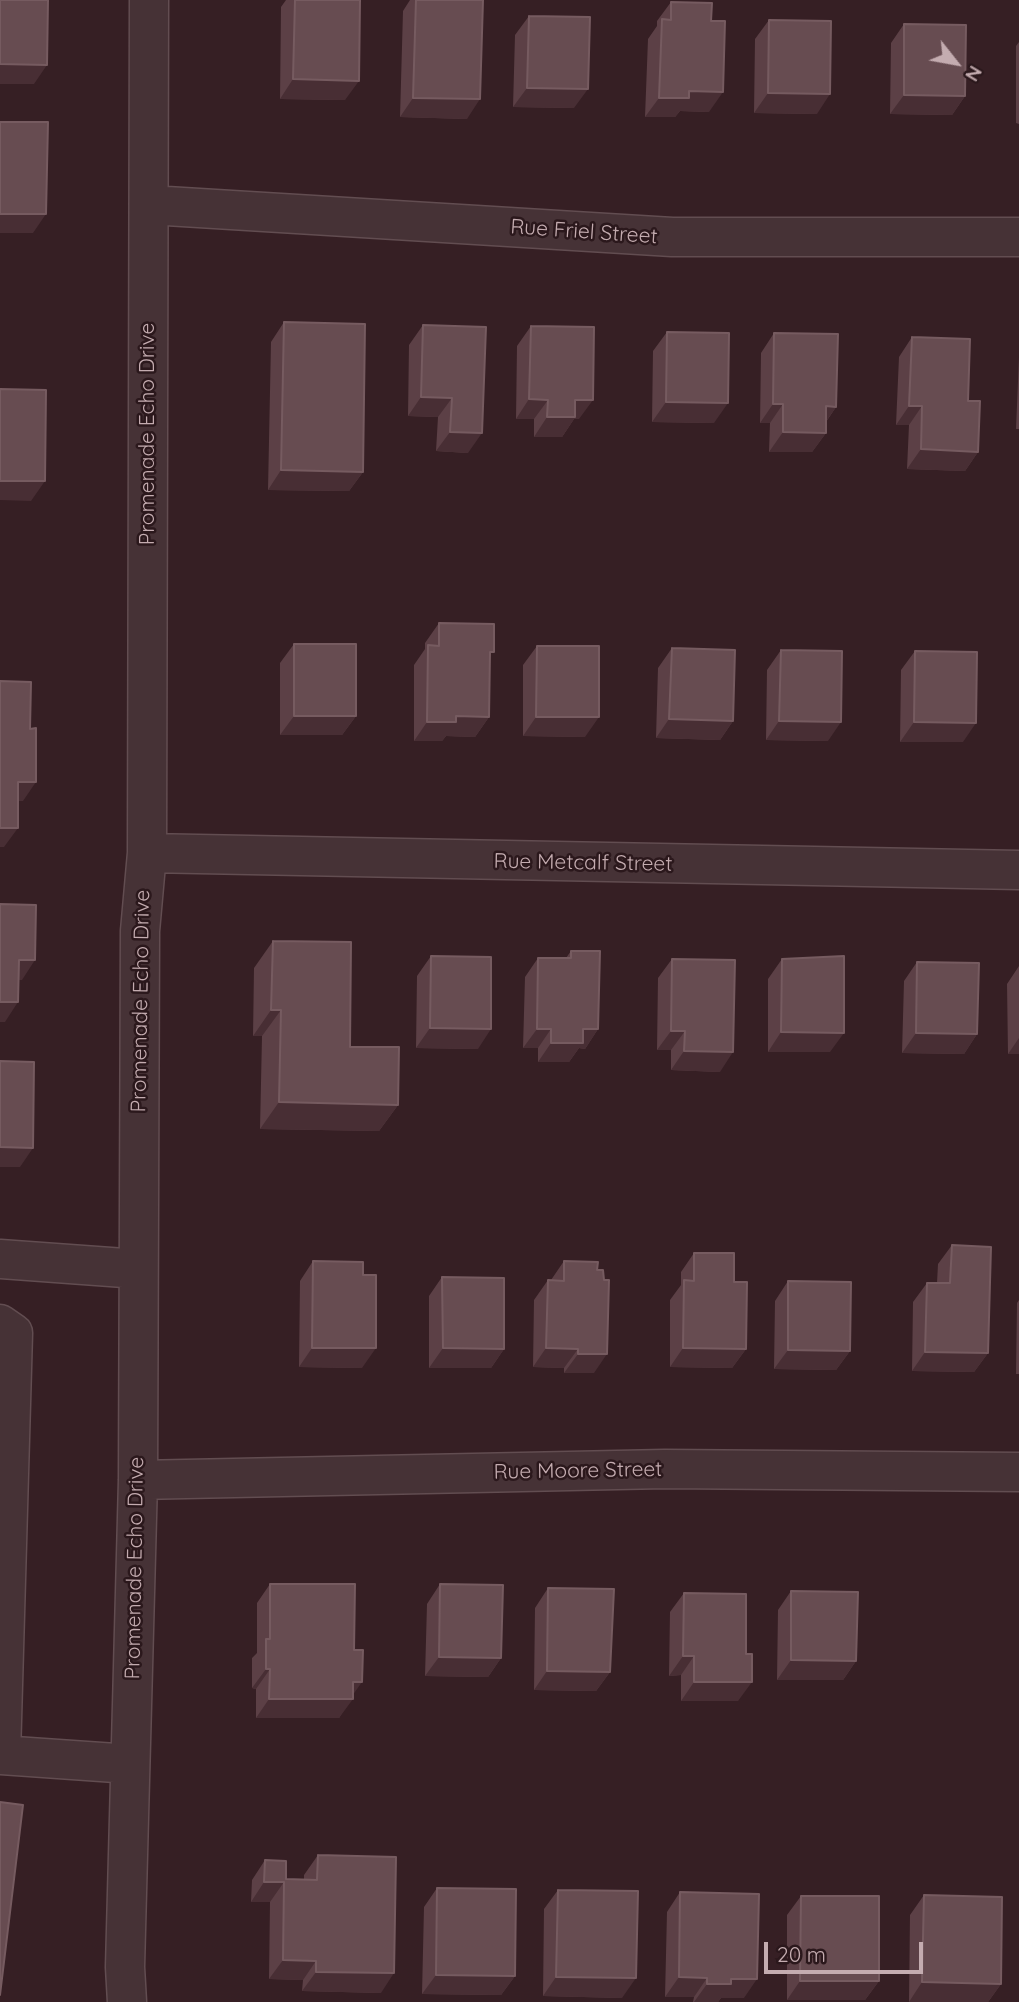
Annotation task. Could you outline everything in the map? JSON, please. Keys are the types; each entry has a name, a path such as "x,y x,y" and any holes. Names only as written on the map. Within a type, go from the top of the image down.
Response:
{"street":[{"name":"Promenade Echo Drive","path":"127,2002 125,1967 138,1480 140,914 147,853 149,0"},
{"name":"Rue Friel Street","path":"150,205 672,237 1019,237"},
{"name":"Rue Metcalf Street","path":"147,853 1019,870"},
{"path":"0,1259 138,1269"},
{"path":"0,1324 13,1333 1,1755 130,1764"},
{"name":"Rue Moore Street","path":"138,1480 665,1469 1019,1472"}],"building":[{"path":"0,0 48,0 47,65 0,64"},
{"path":"295,0 360,0 359,81 293,79"},
{"path":"416,0 483,0 480,99 413,98"},
{"path":"671,2 712,3 711,21 725,21 723,92 689,91 689,98 659,98 662,19 671,20"},
{"path":"529,16 590,17 588,89 527,88"},
{"path":"769,20 831,21 830,94 768,93"},
{"path":"904,24 966,25 965,96 904,95"},
{"path":"0,122 48,122 46,214 0,214"},
{"path":"284,322 365,324 363,472 281,470"},
{"path":"423,325 486,327 482,433 450,432 452,398 421,397"},
{"path":"531,326 594,327 593,400 575,400 575,417 547,417 548,400 529,399"},
{"path":"667,332 729,333 728,403 666,402"},
{"path":"774,333 838,334 836,407 826,406 826,433 783,432 783,404 773,404"},
{"path":"912,337 970,339 968,401 980,401 978,452 921,449 922,406 909,406"},
{"path":"0,389 46,390 45,481 0,481"},
{"path":"439,623 494,624 494,652 490,652 489,717 456,716 456,722 427,722 428,645 439,646"},
{"path":"294,644 356,644 356,716 294,716"},
{"path":"537,646 599,646 599,717 536,717"},
{"path":"672,648 735,650 733,721 669,719"},
{"path":"781,650 842,651 841,722 779,721"},
{"path":"915,651 977,652 976,723 914,722"},
{"path":"0,681 31,682 30,729 36,728 36,782 18,782 18,828 0,828"},
{"path":"0,904 36,905 35,960 19,960 18,1002 0,1002"},
{"path":"273,941 351,942 350,1047 399,1047 398,1105 279,1102 281,1010 271,1010"},
{"path":"571,951 600,951 598,1029 583,1029 583,1043 551,1043 551,1029 537,1029 538,958 571,958"},
{"path":"431,956 491,957 491,1029 430,1028"},
{"path":"844,956 844,1033 781,1032 782,959"},
{"path":"672,959 735,960 733,1052 684,1051 685,1031 671,1031"},
{"path":"917,962 979,963 977,1034 916,1033"},
{"path":"0,1061 34,1062 33,1148 0,1147"},
{"path":"952,1245 991,1247 988,1353 925,1352 927,1283 950,1283"},
{"path":"694,1253 734,1253 734,1282 747,1282 746,1349 683,1348 684,1280 694,1281"},
{"path":"313,1261 363,1262 363,1275 376,1275 376,1348 312,1348"},
{"path":"564,1261 598,1262 597,1270 603,1270 604,1280 609,1280 607,1354 578,1354 578,1349 546,1348 548,1280 564,1281"},
{"path":"442,1277 504,1278 504,1349 443,1348"},
{"path":"788,1281 851,1282 850,1351 788,1350"},
{"path":"270,1584 355,1584 354,1650 363,1650 362,1682 353,1682 353,1699 269,1699 270,1669 266,1669 266,1639 270,1639"},
{"path":"440,1584 503,1585 501,1658 439,1657"},
{"path":"548,1588 614,1589 610,1672 547,1671"},
{"path":"791,1591 858,1592 856,1661 791,1660"},
{"path":"684,1593 746,1594 746,1654 752,1654 752,1682 694,1682 694,1656 683,1656"},
{"path":"0,1802 23,1805 0,1995"},
{"path":"318,1855 396,1857 394,1973 316,1972 316,1961 283,1960 284,1882 264,1882 265,1860 286,1861 286,1879 317,1880"},
{"path":"437,1888 516,1889 515,1976 436,1975"},
{"path":"558,1890 638,1891 636,1978 556,1977"},
{"path":"680,1892 759,1894 757,1979 731,1979 731,1984 707,1984 707,1978 679,1977"},
{"path":"924,1895 1002,1897 1001,1984 922,1982"},
{"path":"801,1896 879,1896 879,1981 800,1981"}]}
